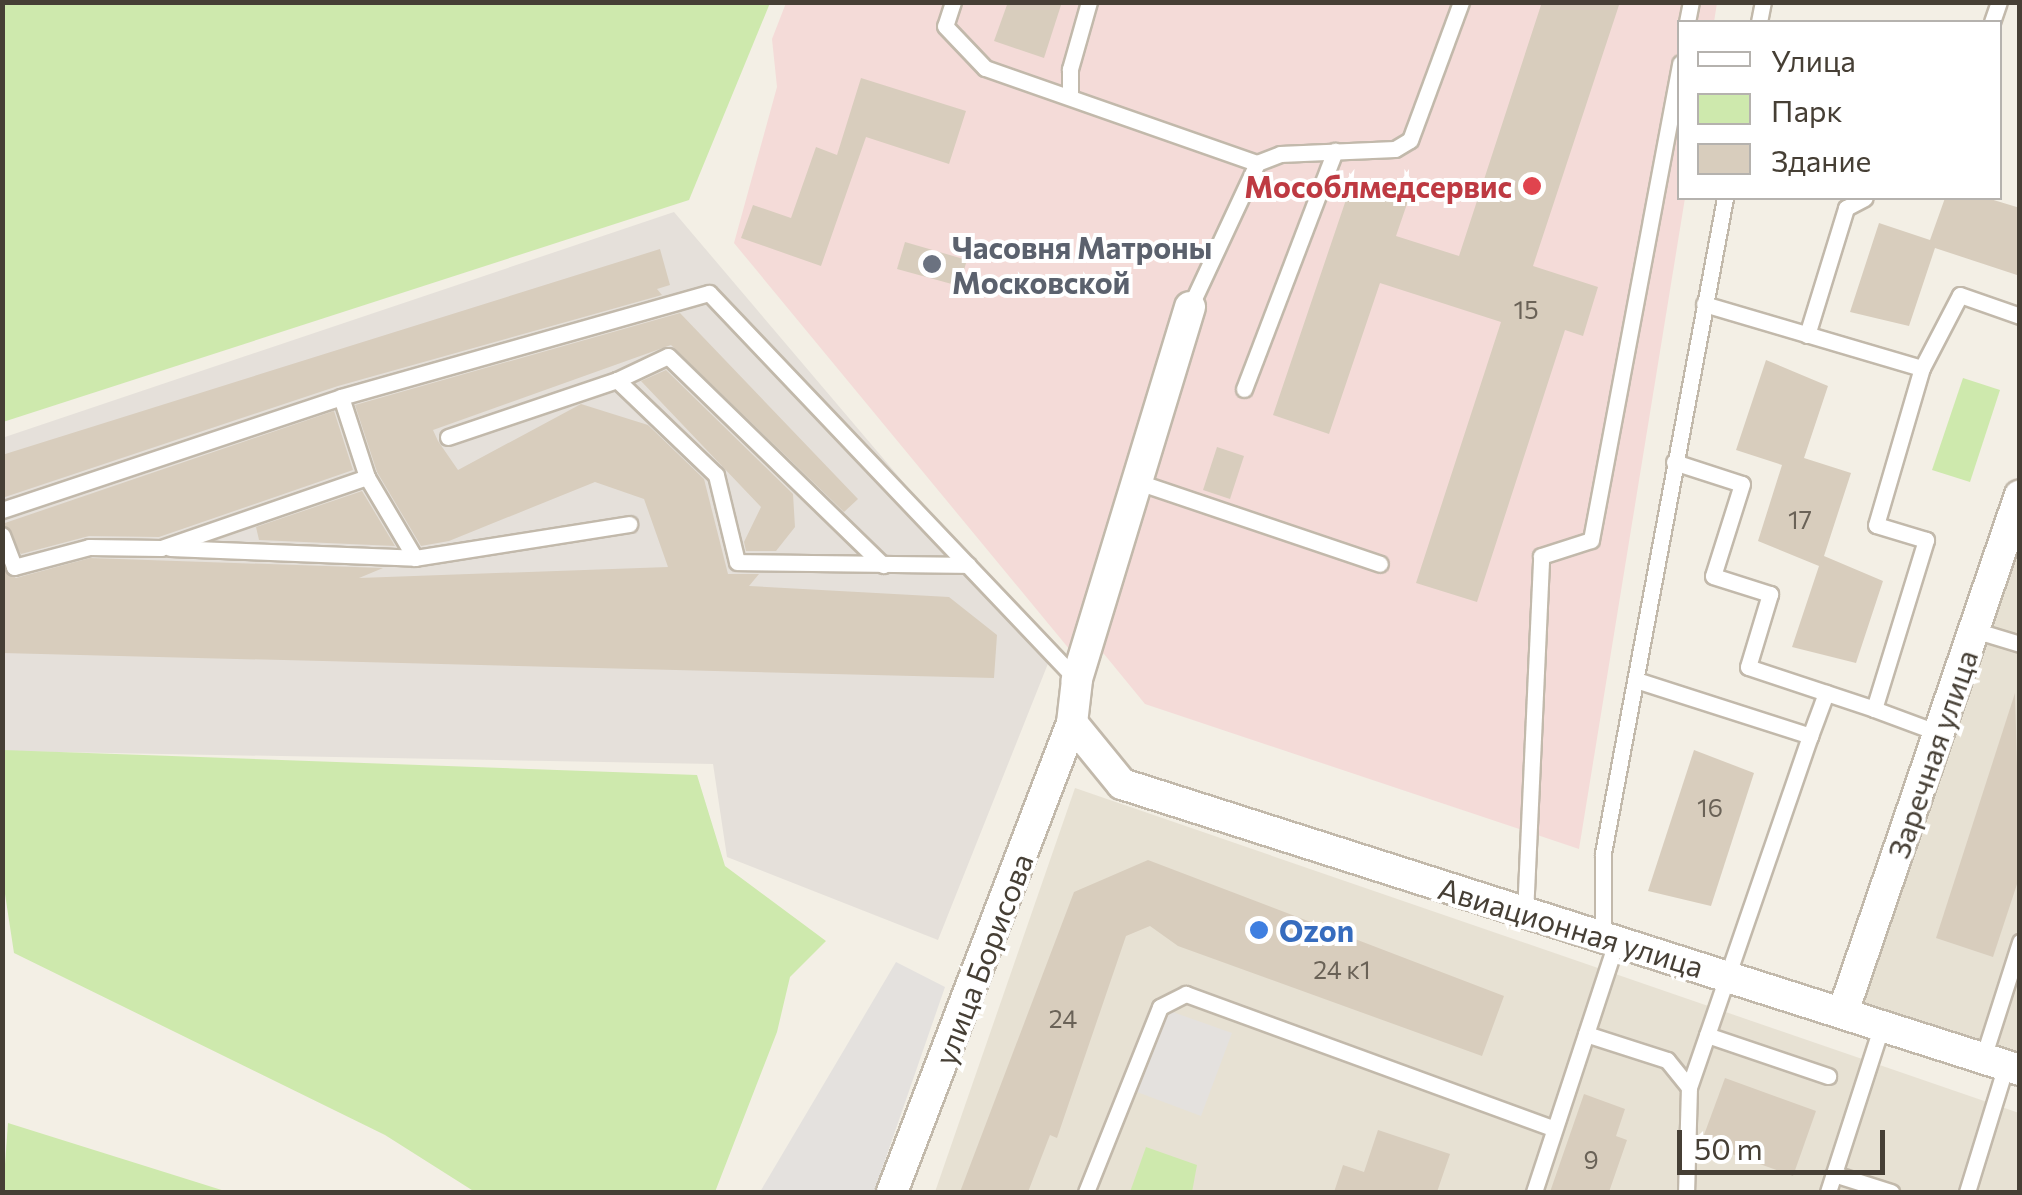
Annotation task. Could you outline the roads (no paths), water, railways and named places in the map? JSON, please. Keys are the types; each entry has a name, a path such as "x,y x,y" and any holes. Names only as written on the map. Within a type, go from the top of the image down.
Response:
{"street":[{"name":"улица Борисова","path":"892,1192 1072,724 1077,680 1141,482 1190,306"},
{"name":"Заречная улица","path":"1842,1012 2020,495"},
{"name":"Авиационная улица","path":"1072,724 1122,784 2003,1064"}],"lane":[{"path":"952,2 945,26 985,68 1070,94 1258,162 1336,151 1395,149 1410,140 1461,2"},
{"path":"1070,94 1070,69 1089,2"},
{"path":"1526,914 1541,556 1591,540 1677,79"},
{"path":"1244,389 1336,151"},
{"path":"1190,306 1258,162"},
{"path":"1534,1192 1586,1034 1610,940 1603,853 1725,200"},
{"path":"1807,335 1846,208 1861,200"},
{"path":"2,510 341,397 708,293 1077,680"},
{"path":"1874,709 1926,540 1876,525 1922,368 1960,294 2020,316"},
{"path":"1704,304 1922,368"},
{"path":"448,437 617,380 668,356 883,566"},
{"path":"617,380 716,475 737,562 968,565"},
{"path":"341,397 367,477 415,558"},
{"path":"1674,462 1742,484 1713,576 1770,594 1748,667 1939,733"},
{"path":"161,548 367,477"},
{"path":"1141,482 1380,564"},
{"path":"2,535 14,566 89,547 415,558 630,524"},
{"path":"1974,630 2020,644"},
{"path":"1636,680 1810,736"},
{"path":"1686,1192 1688,1087 1826,693"},
{"path":"1967,1192 2003,1064 2020,942"},
{"path":"1086,1192 1160,1006 1186,994 1554,1130"},
{"path":"1828,1192 1882,1024"},
{"path":"1586,1034 1667,1060 1688,1087"},
{"path":"1707,1035 1828,1076"},
{"path":"1834,1174 1891,1192"}],"place":[{"name":"Мособлмедсервис","path":"1532,186"},
{"name":"Часовня Матроны Московской","path":"932,264"},
{"name":"Ozon","path":"1259,930"}]}
